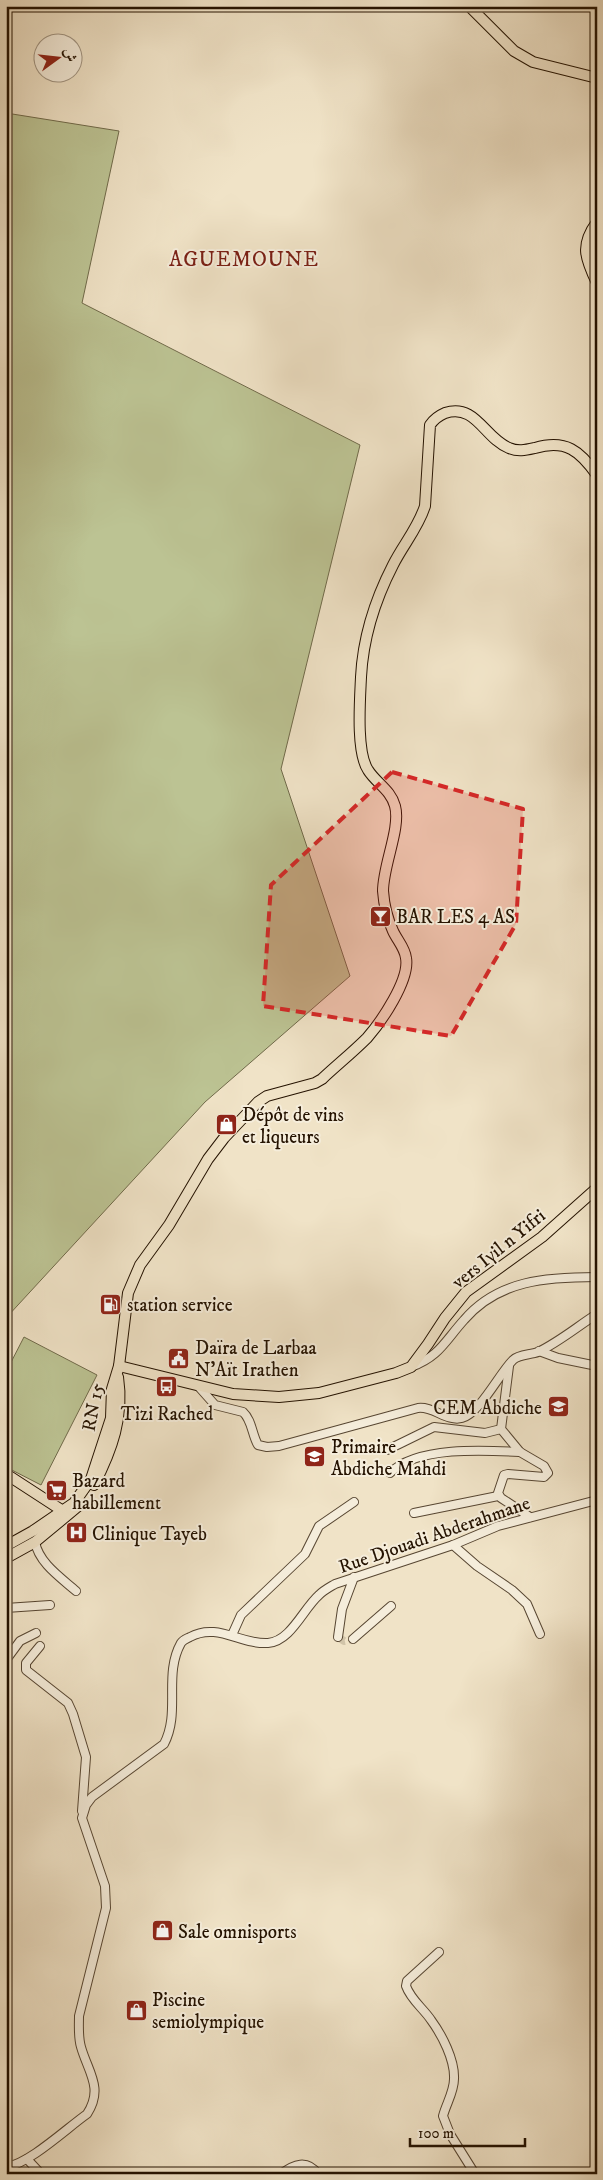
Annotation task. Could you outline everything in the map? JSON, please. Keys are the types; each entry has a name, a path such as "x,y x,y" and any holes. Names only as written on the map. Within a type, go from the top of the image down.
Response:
{"main road":[{"path":"469,6 514,51 533,62 597,78"},
{"path":"597,222 586,239 585,250 597,283"},
{"name":"RN 15","path":"6,1558 35,1542 66,1513 91,1479 111,1418 112,1389 118,1370 128,1293 133,1278 169,1225 208,1159 224,1138 258,1102 268,1096 315,1083 322,1079 361,1043 380,1020 405,974 406,958 386,913 384,891 386,865 396,814 388,791 374,778 363,760 360,737 361,678 367,637 380,595 393,565 422,516 425,506 428,493 430,425 440,415 460,411 476,419 496,440 508,448 517,451 550,445 569,448 579,452 597,475"},
{"name":"vers Iγil n Yifri","path":"411,1367 445,1318 466,1292 542,1237 597,1188"},
{"path":"118,1370 234,1394 279,1397 318,1393 396,1373 411,1367"},
{"path":"6,1474 66,1513"},
{"name":"RN 15","path":"6,1546 66,1513"}],"street":[{"path":"411,1367 427,1361 445,1344 464,1319 483,1300 504,1289 540,1280 597,1277"},
{"path":"199,1386 215,1405 243,1412 247,1415 253,1436 258,1445 267,1447 279,1446 310,1436 349,1428 418,1408 426,1407 446,1416 461,1419 468,1416 480,1404 510,1364 518,1357 539,1351 597,1314"},
{"path":"539,1351 558,1358 597,1366"},
{"path":"498,1496 498,1489 504,1475 544,1477 548,1475 544,1466 520,1452 501,1429 510,1364"},
{"path":"387,1450 434,1427 485,1433 501,1429"},
{"path":"390,1473 398,1465 408,1461 454,1451 520,1452"},
{"path":"414,1514 498,1496 530,1517"},
{"name":"Rue Djouadi Abderahmane","path":"82,1818 86,1805 92,1797 164,1744 171,1732 173,1716 171,1686 176,1654 182,1641 194,1634 217,1631 256,1643 269,1643 282,1638 320,1594 336,1584 454,1545 498,1526 597,1500"},
{"path":"232,1635 241,1615 305,1554 318,1526 354,1502"},
{"path":"35,1542 37,1553 47,1565 76,1591"},
{"path":"454,1545 477,1566 512,1590 527,1604 540,1634"},
{"path":"338,1637 342,1609 354,1577"},
{"path":"6,1608 50,1605"},
{"path":"353,1640 391,1606"},
{"path":"6,1660 20,1641 36,1633"},
{"path":"6,2167 28,2159 87,2114 92,2105 95,2090 92,2071 80,2047 78,2029 103,1925 106,1908 105,1886 82,1818 81,1793 86,1757 73,1714 68,1703 26,1670 26,1663 40,1646"},
{"path":"439,1952 407,1981 406,1986 418,2006 431,2020 442,2039 452,2064 454,2078 451,2097 443,2116 450,2134 475,2174"},
{"path":"28,2159 41,2174"},
{"path":"281,2174 296,2165 302,2164 313,2167 318,2174"}],"highlighted area":[{"path":"392,772 523,809 516,924 451,1036 263,1006 271,885"}],"green space":[{"path":"6,113 119,131 82,303 360,445 281,769 350,976 205,1102 6,1318"},
{"path":"24,1337 97,1375 41,1485 6,1467 6,1372"}],"tunnel":[{"path":"338,1637 344,1641 353,1639"}],"place":[{"name":"BAR LES 4 AS","path":"380,916"},
{"name":"Dépôt de vins et liqueurs","path":"226,1125"},
{"name":"station service","path":"111,1304"},
{"name":"Daïra de Larbaa N'Aït Irathen","path":"179,1358"},
{"name":"Tizi Rached","path":"167,1387"},
{"name":"CEM Abdiche","path":"558,1407"},
{"name":"Primaire Abdiche Mahdi","path":"315,1457"},
{"name":"Bazard habillement","path":"56,1491"},
{"name":"Clinique Tayeb","path":"76,1533"},
{"name":"Sale omnisports","path":"162,1931"},
{"name":"Piscine semiolympique","path":"136,2010"}],"district":[{"name":"AGUEMOUNE","path":"244,259"}]}
